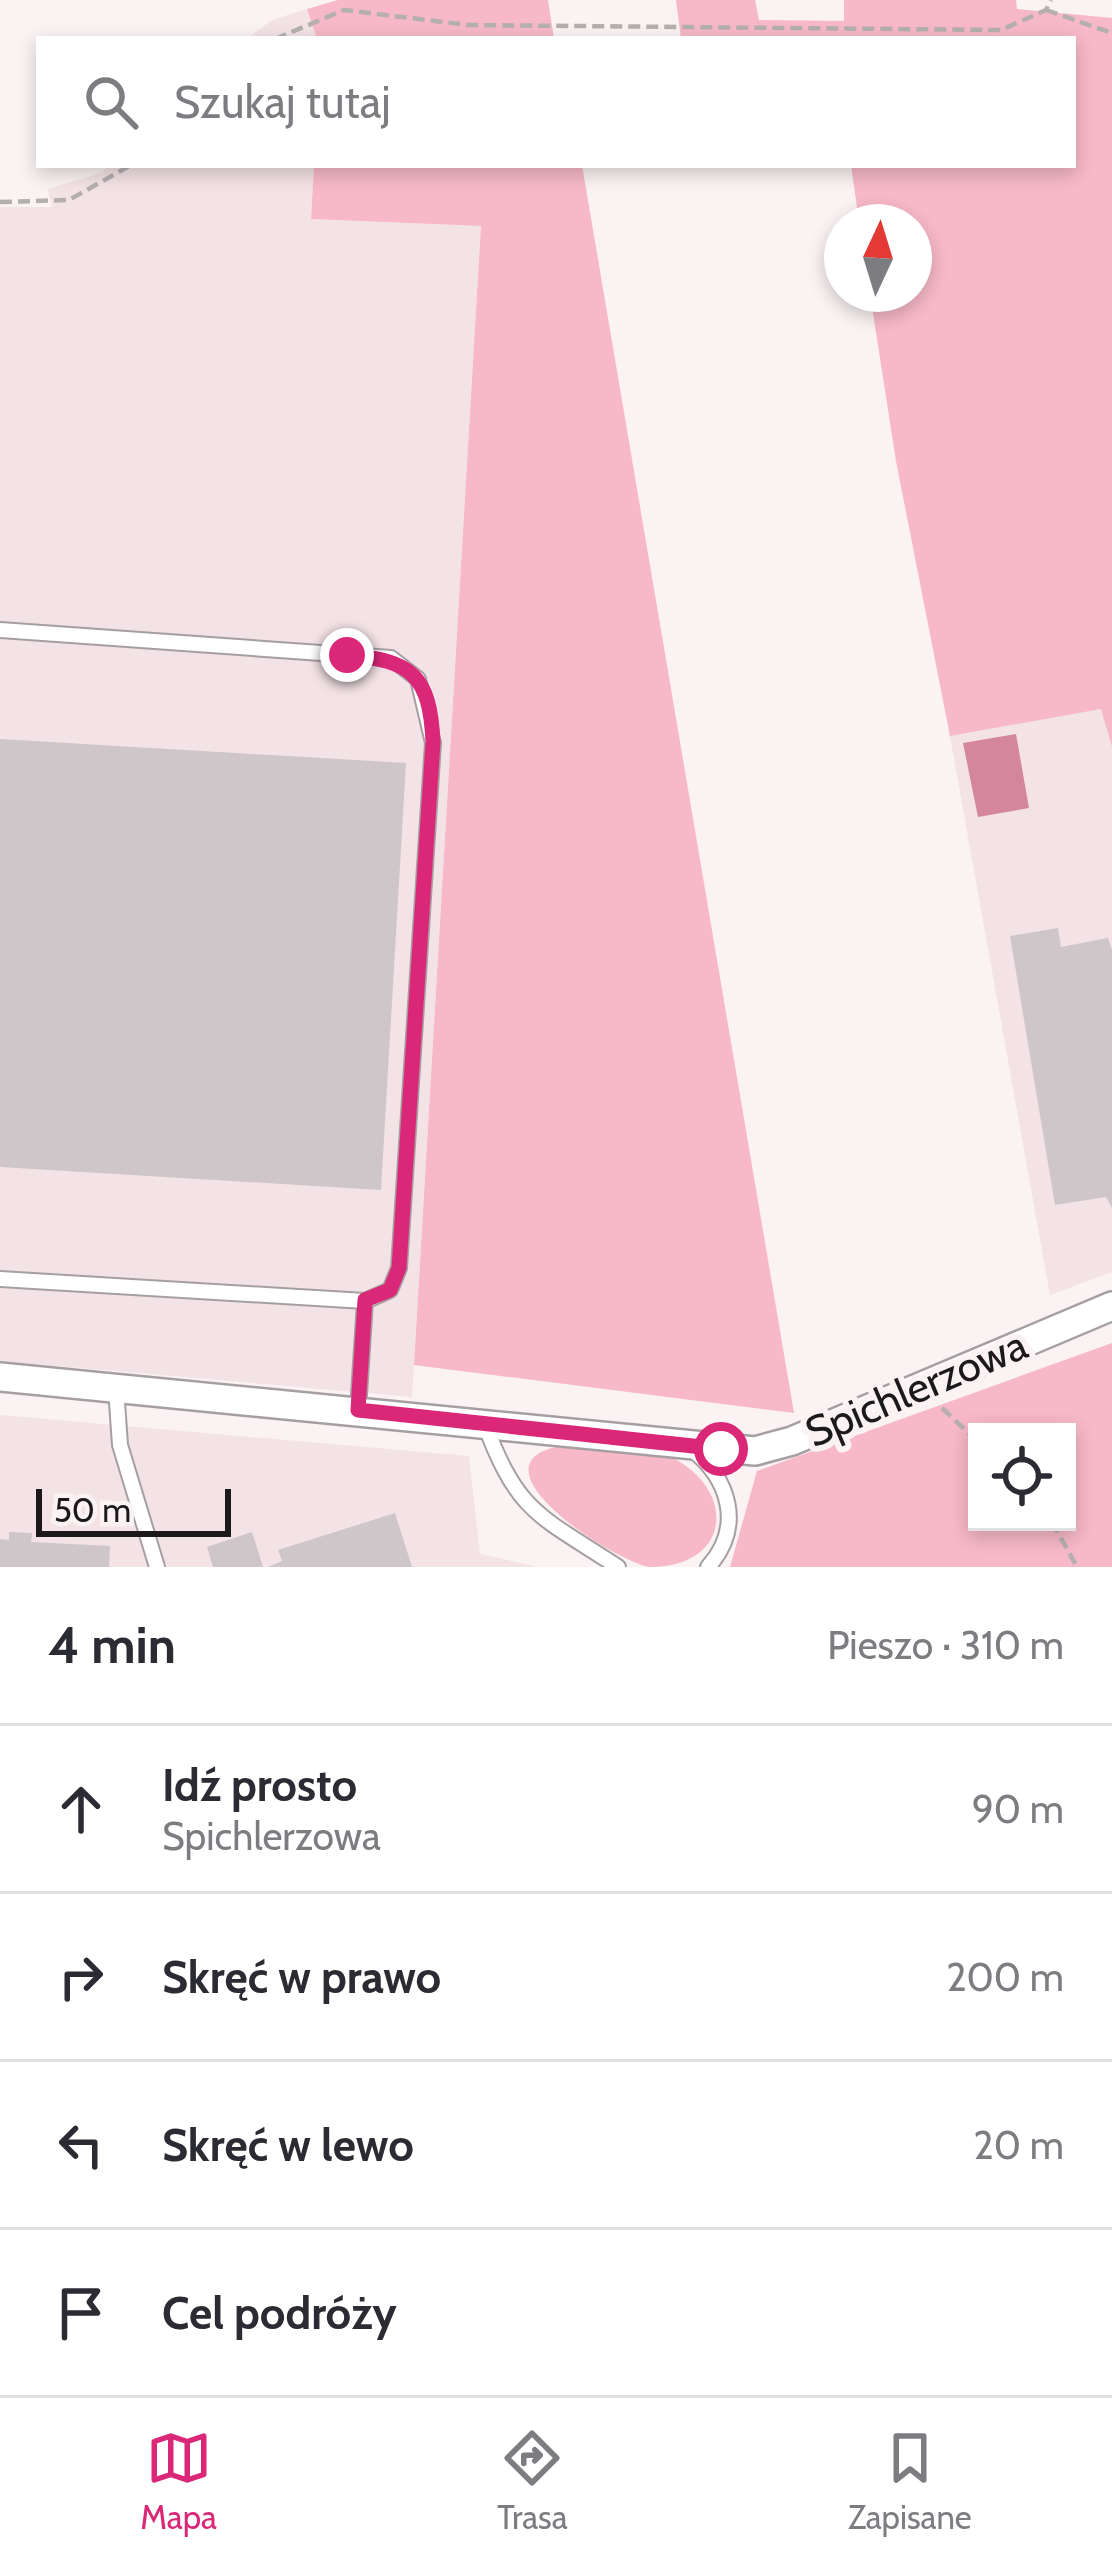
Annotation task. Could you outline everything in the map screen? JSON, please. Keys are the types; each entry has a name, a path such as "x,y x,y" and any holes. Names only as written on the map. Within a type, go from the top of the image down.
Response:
{"street":[{"name":"Spichlerzowa","path":"0,1377 755,1451 792,1441 1112,1306"}],"lane":[{"path":"0,630 391,658 418,680 433,742 399,1268 390,1290 365,1300 0,1279"},
{"path":"358,1410 365,1300"},
{"path":"116,1388 119,1445 157,1567"},
{"path":"484,1421 506,1482 527,1508 617,1567"},
{"path":"687,1446 713,1470 728,1496 731,1522 708,1567"}],"path":[{"path":"282,36 344,10 468,25 1000,30 1046,10 1051,0"},
{"path":"1046,10 1112,33"},
{"path":"0,202 69,200 126,168"},
{"path":"922,1386 968,1432"},
{"path":"1057,1531 1077,1567"}],"shaded area":[{"path":"338,0 548,0 554,36 316,36 307,9"},
{"path":"676,0 755,0 759,20 844,21 844,0 1016,0 1017,9 1112,18 1112,747 1101,709 950,736 896,461 873,312 932,312 932,204 856,204 851,168 1076,168 1076,36 681,36"},
{"path":"307,9 316,36 250,36 272,20"},
{"path":"106,168 314,168 311,219 481,226 412,1397 0,1361 0,207 52,207 48,189"},
{"path":"314,168 583,168 794,1413 414,1365 481,226 311,219"},
{"path":"1102,708 1112,747 1112,1272 1050,1295 950,736"},
{"path":"1016,734 1029,808 978,817 963,743"},
{"path":"1112,1343 1112,1567 730,1567 757,1471"},
{"path":"0,1415 469,1456 480,1554 538,1567 0,1567"},
{"path":"566,1445 637,1449 675,1459 708,1490 716,1526 709,1542 677,1564 650,1567 579,1530 536,1489 528,1470 537,1455"}],"building":[{"path":"0,739 406,763 381,1190 0,1167"},
{"path":"1058,928 1061,947 1108,938 1112,950 1112,1208 1106,1197 1055,1205 1010,936"},
{"path":"395,1513 412,1567 268,1567 282,1561 278,1550"},
{"path":"9,1532 32,1533 31,1542 110,1546 109,1567 0,1567 0,1539 9,1540"},
{"path":"252,1532 263,1567 213,1567 207,1547"}],"route":[{"path":"347,655 391,658 406,666 427,697 433,742 399,1268 390,1290 365,1300 358,1410 721,1449"}]}
